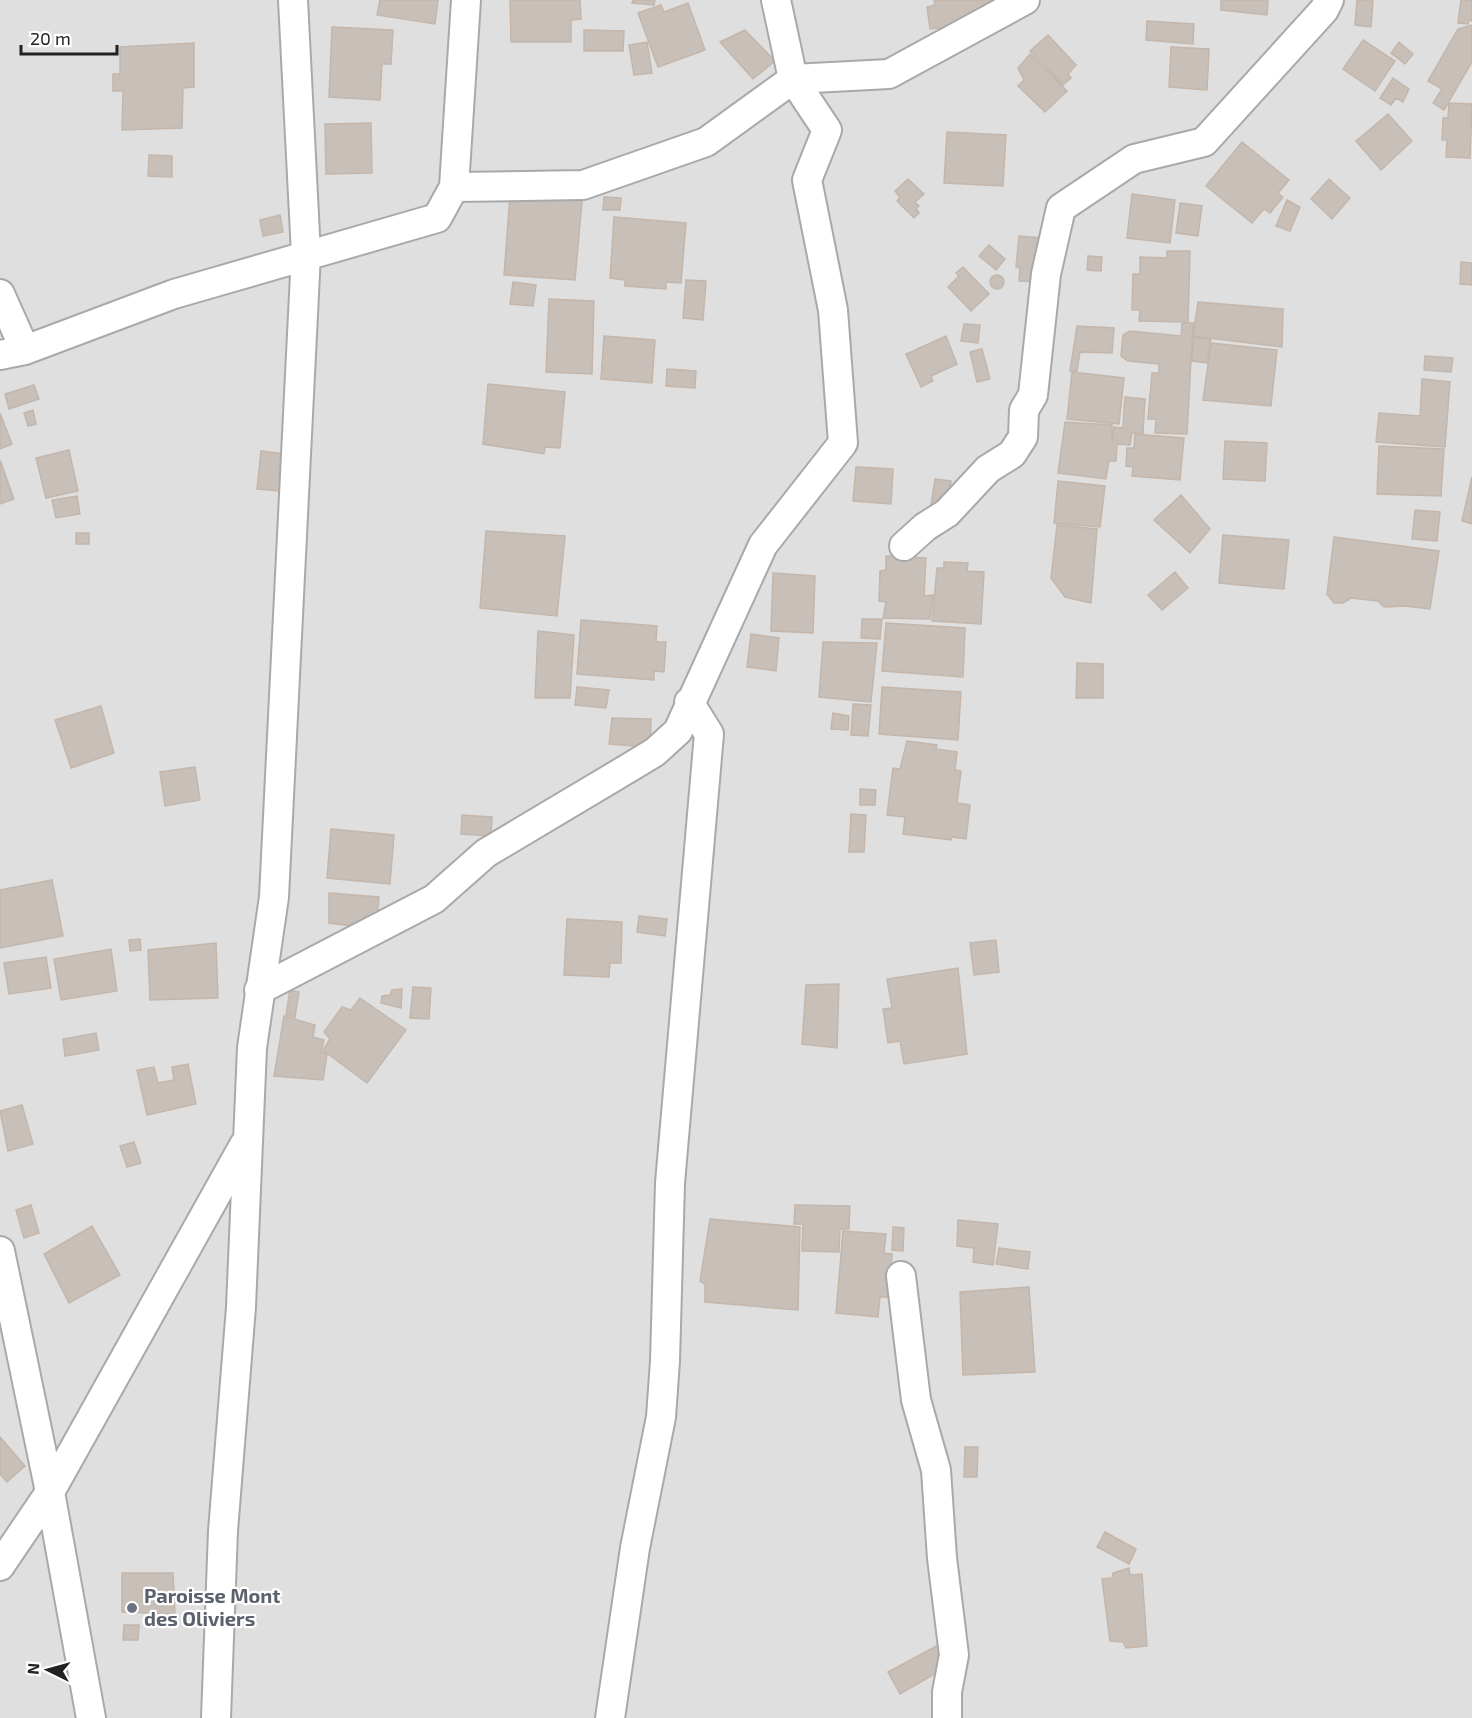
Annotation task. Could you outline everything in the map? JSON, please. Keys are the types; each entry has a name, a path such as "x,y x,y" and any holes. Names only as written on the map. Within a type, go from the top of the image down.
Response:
{"street":[{"path":"216,1718 223,1531 241,1307 247,1139 259,990 274,897 306,254 293,0"},
{"path":"0,294 13,352 174,294 437,218 454,188 466,0"},
{"path":"259,990 434,899 486,853 655,752 678,730 763,545 843,443 833,310 807,180 827,130 793,79 776,0"},
{"path":"454,188 583,185 706,142 793,79 889,74 1025,0"},
{"path":"903,546 925,526 947,513 993,465 1012,454 1023,437 1024,410 1033,395 1046,274 1061,208 1134,159 1204,142 1324,10 1329,0"},
{"path":"610,1718 635,1548 661,1417 666,1361 670,1183 709,734 689,702"},
{"path":"0,1566 50,1492 247,1139"},
{"path":"0,1251 50,1492 91,1718"},
{"path":"901,1276 916,1400 936,1470 942,1558 954,1655 947,1692 947,1718"}],"shaded area":[{"path":"0,0 1472,0 1472,1718 0,1718"}],"building":[{"path":"380,0 438,0 435,24 377,15"},
{"path":"510,0 580,0 581,19 571,20 571,42 511,42"},
{"path":"633,0 655,0 654,5 632,3"},
{"path":"934,0 994,0 996,16 968,25 930,29 927,7 935,5"},
{"path":"1221,0 1268,0 1267,15 1221,10"},
{"path":"1357,0 1373,0 1371,27 1355,25"},
{"path":"1461,0 1472,0 1472,21 1469,20 1468,24 1458,23"},
{"path":"688,3 705,50 658,67 638,13 661,5 664,12"},
{"path":"1147,21 1194,24 1193,44 1146,40"},
{"path":"1472,25 1472,62 1444,110 1433,103 1442,89 1428,81 1458,29"},
{"path":"332,27 393,30 391,64 382,64 380,100 329,97"},
{"path":"584,30 624,31 623,51 584,51"},
{"path":"745,30 775,61 753,79 720,42"},
{"path":"1048,35 1076,65 1068,74 1071,78 1063,85 1030,51"},
{"path":"1363,40 1395,61 1375,91 1343,69"},
{"path":"647,42 652,73 634,75 629,45"},
{"path":"1399,42 1413,54 1405,64 1391,53"},
{"path":"194,43 194,87 183,88 182,128 122,130 123,91 113,91 113,74 120,74 120,47"},
{"path":"1171,47 1209,49 1207,90 1169,87"},
{"path":"1030,54 1067,91 1045,112 1018,86 1024,80 1018,68"},
{"path":"1393,78 1409,89 1403,102 1396,98 1391,105 1380,98"},
{"path":"1449,103 1472,104 1470,158 1446,157 1447,140 1442,140 1443,118 1448,118"},
{"path":"1388,114 1412,141 1381,170 1356,141"},
{"path":"371,123 372,173 326,174 325,124"},
{"path":"947,132 1006,135 1003,186 944,183"},
{"path":"1242,142 1289,180 1278,193 1283,197 1270,213 1264,209 1252,223 1206,186"},
{"path":"149,155 172,156 172,177 148,176"},
{"path":"908,179 924,194 915,202 919,206 916,208 919,213 914,218 897,201 900,197 895,191"},
{"path":"1329,179 1350,198 1332,219 1311,199"},
{"path":"1132,194 1175,200 1170,243 1127,238"},
{"path":"510,195 582,201 575,280 504,275"},
{"path":"604,197 621,198 620,210 603,210"},
{"path":"1287,200 1300,207 1290,231 1276,226"},
{"path":"1180,203 1202,206 1198,236 1176,233"},
{"path":"280,215 283,232 263,236 260,220"},
{"path":"614,217 686,223 681,283 666,282 666,289 625,286 625,280 610,278"},
{"path":"1019,236 1043,238 1040,282 1019,281 1020,268 1016,267"},
{"path":"989,245 1005,259 996,270 979,256"},
{"path":"1167,251 1190,251 1188,322 1139,321 1140,310 1132,310 1133,274 1140,274 1140,257 1167,258"},
{"path":"1088,256 1102,257 1101,271 1087,270"},
{"path":"1461,262 1472,263 1472,285 1460,284"},
{"path":"963,267 989,294 971,311 948,287 959,276 956,273"},
{"path":"997,275 1002,277 1004,282 1002,287 997,289 992,287 990,282 992,277"},
{"path":"686,280 706,281 703,320 683,318"},
{"path":"513,282 536,285 533,306 510,304"},
{"path":"549,299 594,301 592,374 546,372"},
{"path":"1198,302 1283,309 1282,347 1193,336"},
{"path":"1182,323 1193,323 1187,434 1155,433 1156,419 1148,419 1152,373 1159,373 1159,364 1128,361 1121,356 1123,335 1130,331 1181,336"},
{"path":"964,324 980,325 978,343 961,341"},
{"path":"1077,326 1114,328 1112,353 1080,352 1077,371 1070,371"},
{"path":"604,336 655,340 652,383 601,379"},
{"path":"946,336 957,364 931,376 933,381 921,387 906,354"},
{"path":"1194,337 1211,339 1207,363 1192,361"},
{"path":"1211,343 1277,350 1271,406 1203,400"},
{"path":"982,349 990,379 977,382 970,352"},
{"path":"1425,356 1453,358 1451,372 1424,370"},
{"path":"667,369 696,371 695,388 666,386"},
{"path":"1072,372 1124,378 1119,424 1067,419"},
{"path":"1422,379 1450,382 1445,447 1376,442 1379,413 1420,416"},
{"path":"488,384 565,392 560,448 545,447 544,454 483,444"},
{"path":"34,385 39,399 9,409 5,394"},
{"path":"1125,397 1145,399 1143,433 1132,433 1130,445 1117,444 1116,461 1109,461 1106,479 1058,473 1065,422 1112,425 1112,442 1114,427 1123,428"},
{"path":"33,410 36,424 28,426 24,413"},
{"path":"0,413 12,444 0,449"},
{"path":"1135,434 1184,438 1180,480 1132,476 1133,467 1126,466 1127,448 1134,448"},
{"path":"1225,441 1267,443 1265,481 1223,479"},
{"path":"1379,446 1444,449 1441,496 1377,494"},
{"path":"69,450 78,491 46,498 36,458"},
{"path":"261,451 284,454 280,491 257,489"},
{"path":"0,460 14,499 0,504"},
{"path":"856,467 893,469 891,504 853,501"},
{"path":"1472,477 1472,524 1462,521"},
{"path":"935,479 951,481 949,507 931,505"},
{"path":"1058,481 1105,486 1100,527 1054,523"},
{"path":"1181,495 1210,529 1190,553 1154,520"},
{"path":"77,496 80,514 56,518 52,500"},
{"path":"1415,510 1440,512 1437,541 1412,539"},
{"path":"1057,525 1097,529 1091,603 1065,597 1051,578"},
{"path":"486,531 565,536 557,616 480,608"},
{"path":"76,533 89,533 89,544 76,544"},
{"path":"1223,535 1289,540 1284,589 1219,583"},
{"path":"1334,537 1439,551 1430,609 1404,606 1384,607 1378,601 1351,598 1343,603 1334,603 1327,594"},
{"path":"886,556 926,558 924,596 933,595 930,619 883,618 886,602 879,601 880,571 886,570"},
{"path":"944,562 968,563 967,571 984,572 981,624 932,621 937,568 944,568"},
{"path":"1175,572 1188,588 1162,610 1148,595"},
{"path":"773,573 815,576 813,633 771,631"},
{"path":"862,619 882,619 880,639 861,638"},
{"path":"581,620 657,626 656,642 666,642 664,672 654,671 654,680 577,674"},
{"path":"886,623 965,628 963,677 882,671"},
{"path":"538,631 574,635 570,698 535,698"},
{"path":"751,634 779,638 776,671 747,667"},
{"path":"823,642 877,643 871,702 819,697"},
{"path":"1077,663 1103,664 1103,698 1076,698"},
{"path":"577,687 609,690 606,708 575,705"},
{"path":"882,687 961,692 958,740 879,734"},
{"path":"853,704 871,705 868,736 851,735"},
{"path":"101,706 114,753 71,768 55,720"},
{"path":"833,713 849,716 848,730 831,729"},
{"path":"612,718 651,719 650,747 609,744"},
{"path":"907,741 937,745 936,749 957,752 955,770 961,771 957,803 970,805 966,839 952,837 951,840 903,834 905,817 887,815 893,768 900,769"},
{"path":"195,767 200,800 165,806 160,772"},
{"path":"860,789 876,790 875,805 860,805"},
{"path":"851,814 866,815 864,852 849,852"},
{"path":"462,815 492,817 491,836 461,834"},
{"path":"331,829 394,835 390,884 327,878"},
{"path":"52,880 63,936 0,948 0,890"},
{"path":"329,893 379,897 376,929 329,923"},
{"path":"639,916 667,919 665,936 637,932"},
{"path":"567,919 622,922 621,963 610,963 609,977 564,975"},
{"path":"140,939 141,950 130,951 129,940"},
{"path":"996,940 999,972 974,975 970,943"},
{"path":"216,943 218,998 150,1000 148,950"},
{"path":"111,949 117,991 61,1000 54,959"},
{"path":"46,957 51,988 9,994 4,963"},
{"path":"958,968 967,1054 904,1064 900,1041 888,1043 883,1009 892,1008 887,979"},
{"path":"839,984 837,1048 802,1044 806,985"},
{"path":"413,987 431,988 429,1019 410,1018"},
{"path":"402,989 401,1008 381,1003 382,996 390,995 392,990"},
{"path":"290,990 299,992 295,1017 286,1015"},
{"path":"360,998 406,1030 367,1083 323,1050 330,1039 324,1032 342,1007 351,1010"},
{"path":"284,1016 315,1025 313,1037 324,1040 321,1052 327,1054 323,1080 274,1076"},
{"path":"96,1033 99,1050 65,1056 63,1039"},
{"path":"188,1064 196,1104 147,1115 137,1070 154,1067 158,1083 174,1080 172,1067"},
{"path":"22,1105 33,1144 8,1151 0,1111"},
{"path":"134,1142 141,1163 127,1167 120,1146"},
{"path":"31,1205 39,1233 24,1238 16,1210"},
{"path":"795,1205 850,1206 849,1229 840,1229 839,1252 802,1251 803,1224 794,1224"},
{"path":"710,1219 800,1227 798,1310 705,1302 705,1284 700,1281"},
{"path":"958,1220 998,1224 993,1265 973,1262 974,1248 957,1246"},
{"path":"92,1226 120,1275 69,1303 44,1254"},
{"path":"893,1227 904,1228 903,1251 892,1250"},
{"path":"843,1231 886,1234 884,1253 892,1254 889,1297 880,1297 878,1317 836,1313"},
{"path":"999,1248 1030,1252 1028,1269 996,1264"},
{"path":"1029,1287 1035,1372 963,1375 960,1292"},
{"path":"0,1437 25,1466 7,1482 0,1474"},
{"path":"965,1447 978,1447 977,1477 964,1477"},
{"path":"1105,1532 1136,1549 1129,1564 1097,1547"},
{"path":"1129,1568 1130,1575 1142,1574 1147,1646 1126,1648 1123,1642 1110,1641 1102,1579 1112,1578 1113,1573"},
{"path":"122,1573 173,1573 175,1614 122,1612"},
{"path":"124,1625 139,1625 138,1640 123,1640"},
{"path":"940,1644 952,1664 900,1694 888,1672"}],"place":[{"name":"Paroisse Mont des Oliviers","path":"132,1608"}]}
